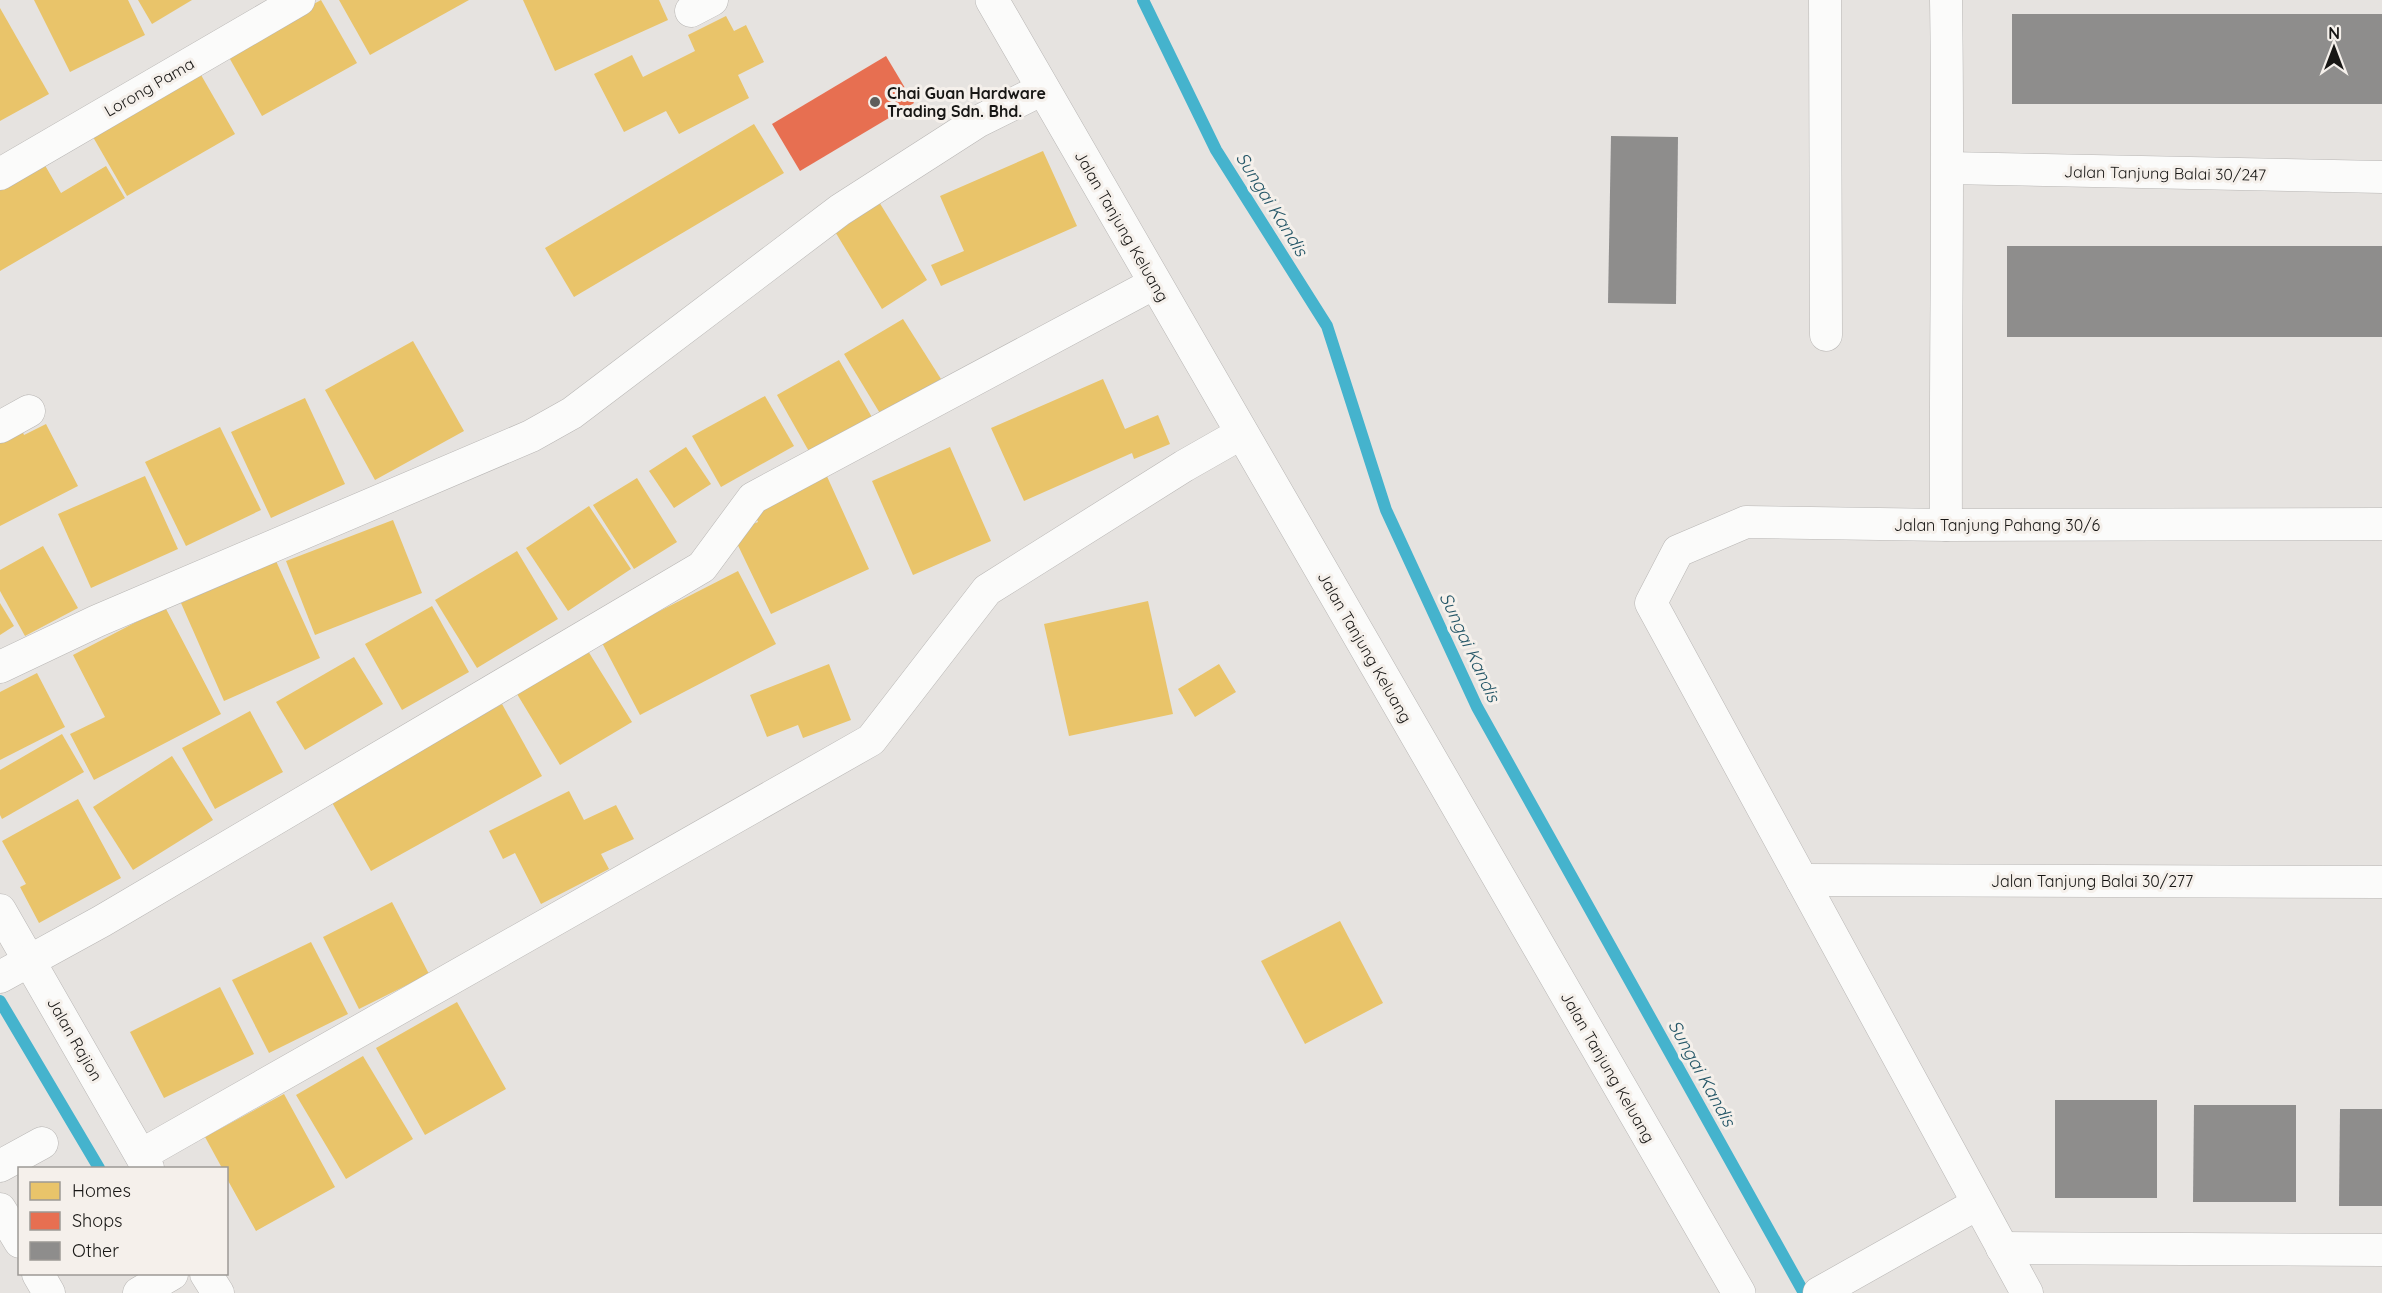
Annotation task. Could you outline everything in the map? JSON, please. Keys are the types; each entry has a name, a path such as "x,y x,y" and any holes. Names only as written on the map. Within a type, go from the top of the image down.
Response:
{"main road":[{"name":"Jalan Tanjung Keluang","path":"992,0 1033,95 1228,441 1739,1293"}],"street":[{"name":"Lorong Pama","path":"0,174 298,0"},
{"path":"1825,0 1826,335"},
{"path":"1946,0 1948,168 1945,354 1946,525"},
{"path":"0,667 97,621 531,436 572,413 840,210 977,122 1033,95"},
{"name":"Jalan Tanjung Balai 30/247","path":"1948,168 2382,177"},
{"path":"11,971 102,921 702,567 753,498 1142,290"},
{"path":"0,427 29,411"},
{"path":"145,1162 171,1136 871,740 987,590 1184,466 1228,441"},
{"name":"Jalan Tanjung Pahang 30/6","path":"1802,880 1651,603 1678,551 1746,522 1946,525 2382,524"},
{"path":"1802,880 2027,1293"},
{"name":"Jalan Tanjung Balai 30/277","path":"1802,880 2382,882"},
{"name":"Jalan Rajion","path":"0,910 11,971 145,1162"},
{"path":"0,1166 42,1143"},
{"path":"1821,1292 1977,1204"},
{"path":"0,1209 18,1239"},
{"path":"2002,1248 2382,1250"},
{"path":"39,1275 50,1293"},
{"path":"139,1293 170,1275"},
{"path":"207,1275 218,1293"}],"building: Homes":[{"path":"34,0 128,0 145,35 70,72"},
{"path":"138,0 192,0 152,24"},
{"path":"321,0 357,63 262,116 226,52"},
{"path":"339,0 469,0 370,55"},
{"path":"523,0 659,0 668,20 555,71"},
{"path":"0,8 49,94 0,121"},
{"path":"726,16 734,31 746,25 764,62 738,75 749,98 679,134 666,111 624,132 594,74 632,55 643,77 695,51 688,35"},
{"path":"197,68 235,134 127,196 89,130"},
{"path":"754,124 784,173 574,297 545,248"},
{"path":"1043,151 1077,226 941,286 931,265 964,251 940,196"},
{"path":"39,155 61,193 106,166 125,198 0,271 0,178"},
{"path":"876,197 927,280 882,309 831,225"},
{"path":"903,319 941,379 881,415 844,354"},
{"path":"413,341 464,431 375,480 325,390"},
{"path":"839,360 873,419 811,455 777,395"},
{"path":"1103,379 1125,429 1158,415 1170,444 1134,459 1132,453 1024,501 991,428"},
{"path":"765,396 794,446 721,487 692,436"},
{"path":"305,398 345,484 271,518 231,432"},
{"path":"46,424 78,486 0,526 0,442 22,430 24,435"},
{"path":"220,427 261,510 186,546 145,462"},
{"path":"686,447 711,484 674,508 649,471"},
{"path":"950,447 991,541 913,575 872,481"},
{"path":"825,472 869,569 771,614 732,533 758,522 751,506"},
{"path":"145,476 178,549 91,588 58,514"},
{"path":"637,478 677,542 634,569 593,505"},
{"path":"589,506 631,569 568,611 526,548"},
{"path":"393,520 422,593 315,635 286,561"},
{"path":"43,546 78,608 25,636 0,591 0,570"},
{"path":"517,551 558,619 477,668 435,600"},
{"path":"276,561 320,658 224,701 181,603"},
{"path":"738,571 776,644 640,715 601,641"},
{"path":"1148,601 1173,714 1069,736 1044,624"},
{"path":"0,603 14,626 0,635"},
{"path":"432,606 469,672 402,710 365,644"},
{"path":"165,607 221,714 94,780 70,734 105,717 73,655"},
{"path":"588,651 632,722 560,765 517,694"},
{"path":"354,657 383,704 305,750 276,702"},
{"path":"829,664 851,720 803,738 798,725 767,737 750,695"},
{"path":"1219,664 1236,692 1195,717 1178,689"},
{"path":"37,673 65,727 0,760 0,692"},
{"path":"502,704 542,776 371,871 330,799"},
{"path":"250,711 283,772 215,809 182,748"},
{"path":"62,734 84,772 2,819 0,815 0,770"},
{"path":"172,756 213,820 133,870 93,807"},
{"path":"569,791 584,820 616,805 634,839 601,854 609,869 541,904 515,853 503,859 489,831"},
{"path":"78,799 121,878 39,923 20,887 26,884 2,841"},
{"path":"392,902 429,974 359,1009 323,937"},
{"path":"1340,921 1383,1003 1305,1044 1261,961"},
{"path":"311,942 348,1014 269,1053 232,980"},
{"path":"220,987 254,1054 164,1098 130,1032"},
{"path":"457,1002 506,1089 425,1135 376,1048"},
{"path":"363,1056 413,1139 346,1179 296,1095"},
{"path":"284,1094 335,1187 256,1231 228,1181 228,1167 221,1167 205,1137"}],"building: Shops":[{"path":"886,56 914,103 800,171 772,124"}],"building: Other":[{"path":"2012,14 2382,14 2382,104 2012,104"},
{"path":"1611,136 1678,137 1676,304 1608,303"},
{"path":"2007,246 2382,246 2382,337 2007,337"},
{"path":"2055,1100 2157,1100 2157,1198 2055,1198"},
{"path":"2194,1105 2296,1105 2296,1202 2193,1202"},
{"path":"2340,1109 2382,1109 2382,1206 2339,1206"}],"waterway":[{"name":"Sungai Kandis","path":"1143,0 1216,150 1327,326 1386,510 1477,707 1804,1293"},
{"path":"0,1001 98,1167"}],"place":[{"name":"Chai Guan Hardware Trading Sdn. Bhd.","path":"875,102"}]}
